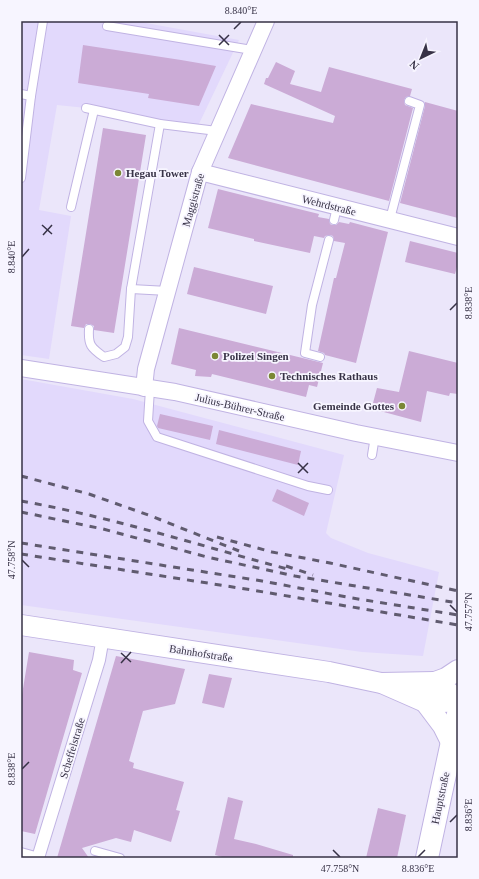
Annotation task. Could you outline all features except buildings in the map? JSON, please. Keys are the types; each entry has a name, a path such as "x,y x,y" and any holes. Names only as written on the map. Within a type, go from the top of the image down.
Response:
{"main road":[{"name":"Hauptstraße","path":"427,858 458,714"}],"street":[{"name":"Maggistraße","path":"147,388 146,369 200,172 252,50 266,21"},
{"name":"Wehrdstraße","path":"200,172 335,214 390,219 458,237"},
{"name":"Julius-Bührer-Straße","path":"21,368 175,392 458,454"},
{"name":"Bahnhofstraße","path":"21,625 189,652 329,672 381,682 435,682 458,700"},
{"name":"Scheffelstraße","path":"38,858 98,660 103,637"},
{"path":"435,682 446,678 458,670"},
{"name":"Bahnhofstraße","path":"381,682 425,702 458,700"},
{"name":"Bahnhofstraße","path":"425,702 443,726 452,744"}],"lane":[{"path":"21,178 31,96 43,21"},
{"path":"107,26 252,50"},
{"path":"21,94 31,96"},
{"path":"390,219 420,105 409,101"},
{"path":"86,108 160,124 217,131"},
{"path":"71,207 94,110"},
{"path":"89,329 88,340 93,349 104,357 116,354 124,347 128,337 131,289 160,124"},
{"path":"320,357 305,353 312,305 329,240"},
{"path":"131,289 168,291"},
{"path":"147,388 148,421 157,437 308,486 328,490"},
{"path":"372,455 375,436"},
{"path":"95,851 120,858"},
{"path":"21,852 38,858"}],"shaded area":[{"path":"21,21 135,21 239,40 197,128 86,108 57,105 39,210 71,216 49,359 21,355"},
{"path":"21,379 133,399 344,455 326,533 331,538 368,553 439,572 423,656 362,652 21,605"}],"railway":[{"path":"21,476 89,494 151,516 239,551"},
{"path":"21,501 89,515 156,532 291,570"},
{"path":"21,512 103,529 207,557 295,576 458,603"},
{"path":"217,537 272,552 458,591"},
{"path":"21,543 262,581 352,598 458,615"},
{"path":"21,554 252,590 458,625"},
{"path":"286,566 313,575"}],"place":[{"name":"Hegau Tower","path":"118,173"},
{"name":"Polizei Singen","path":"215,356"},
{"name":"Technisches Rathaus","path":"272,376"},
{"name":"Gemeinde Gottes","path":"402,406"}]}
